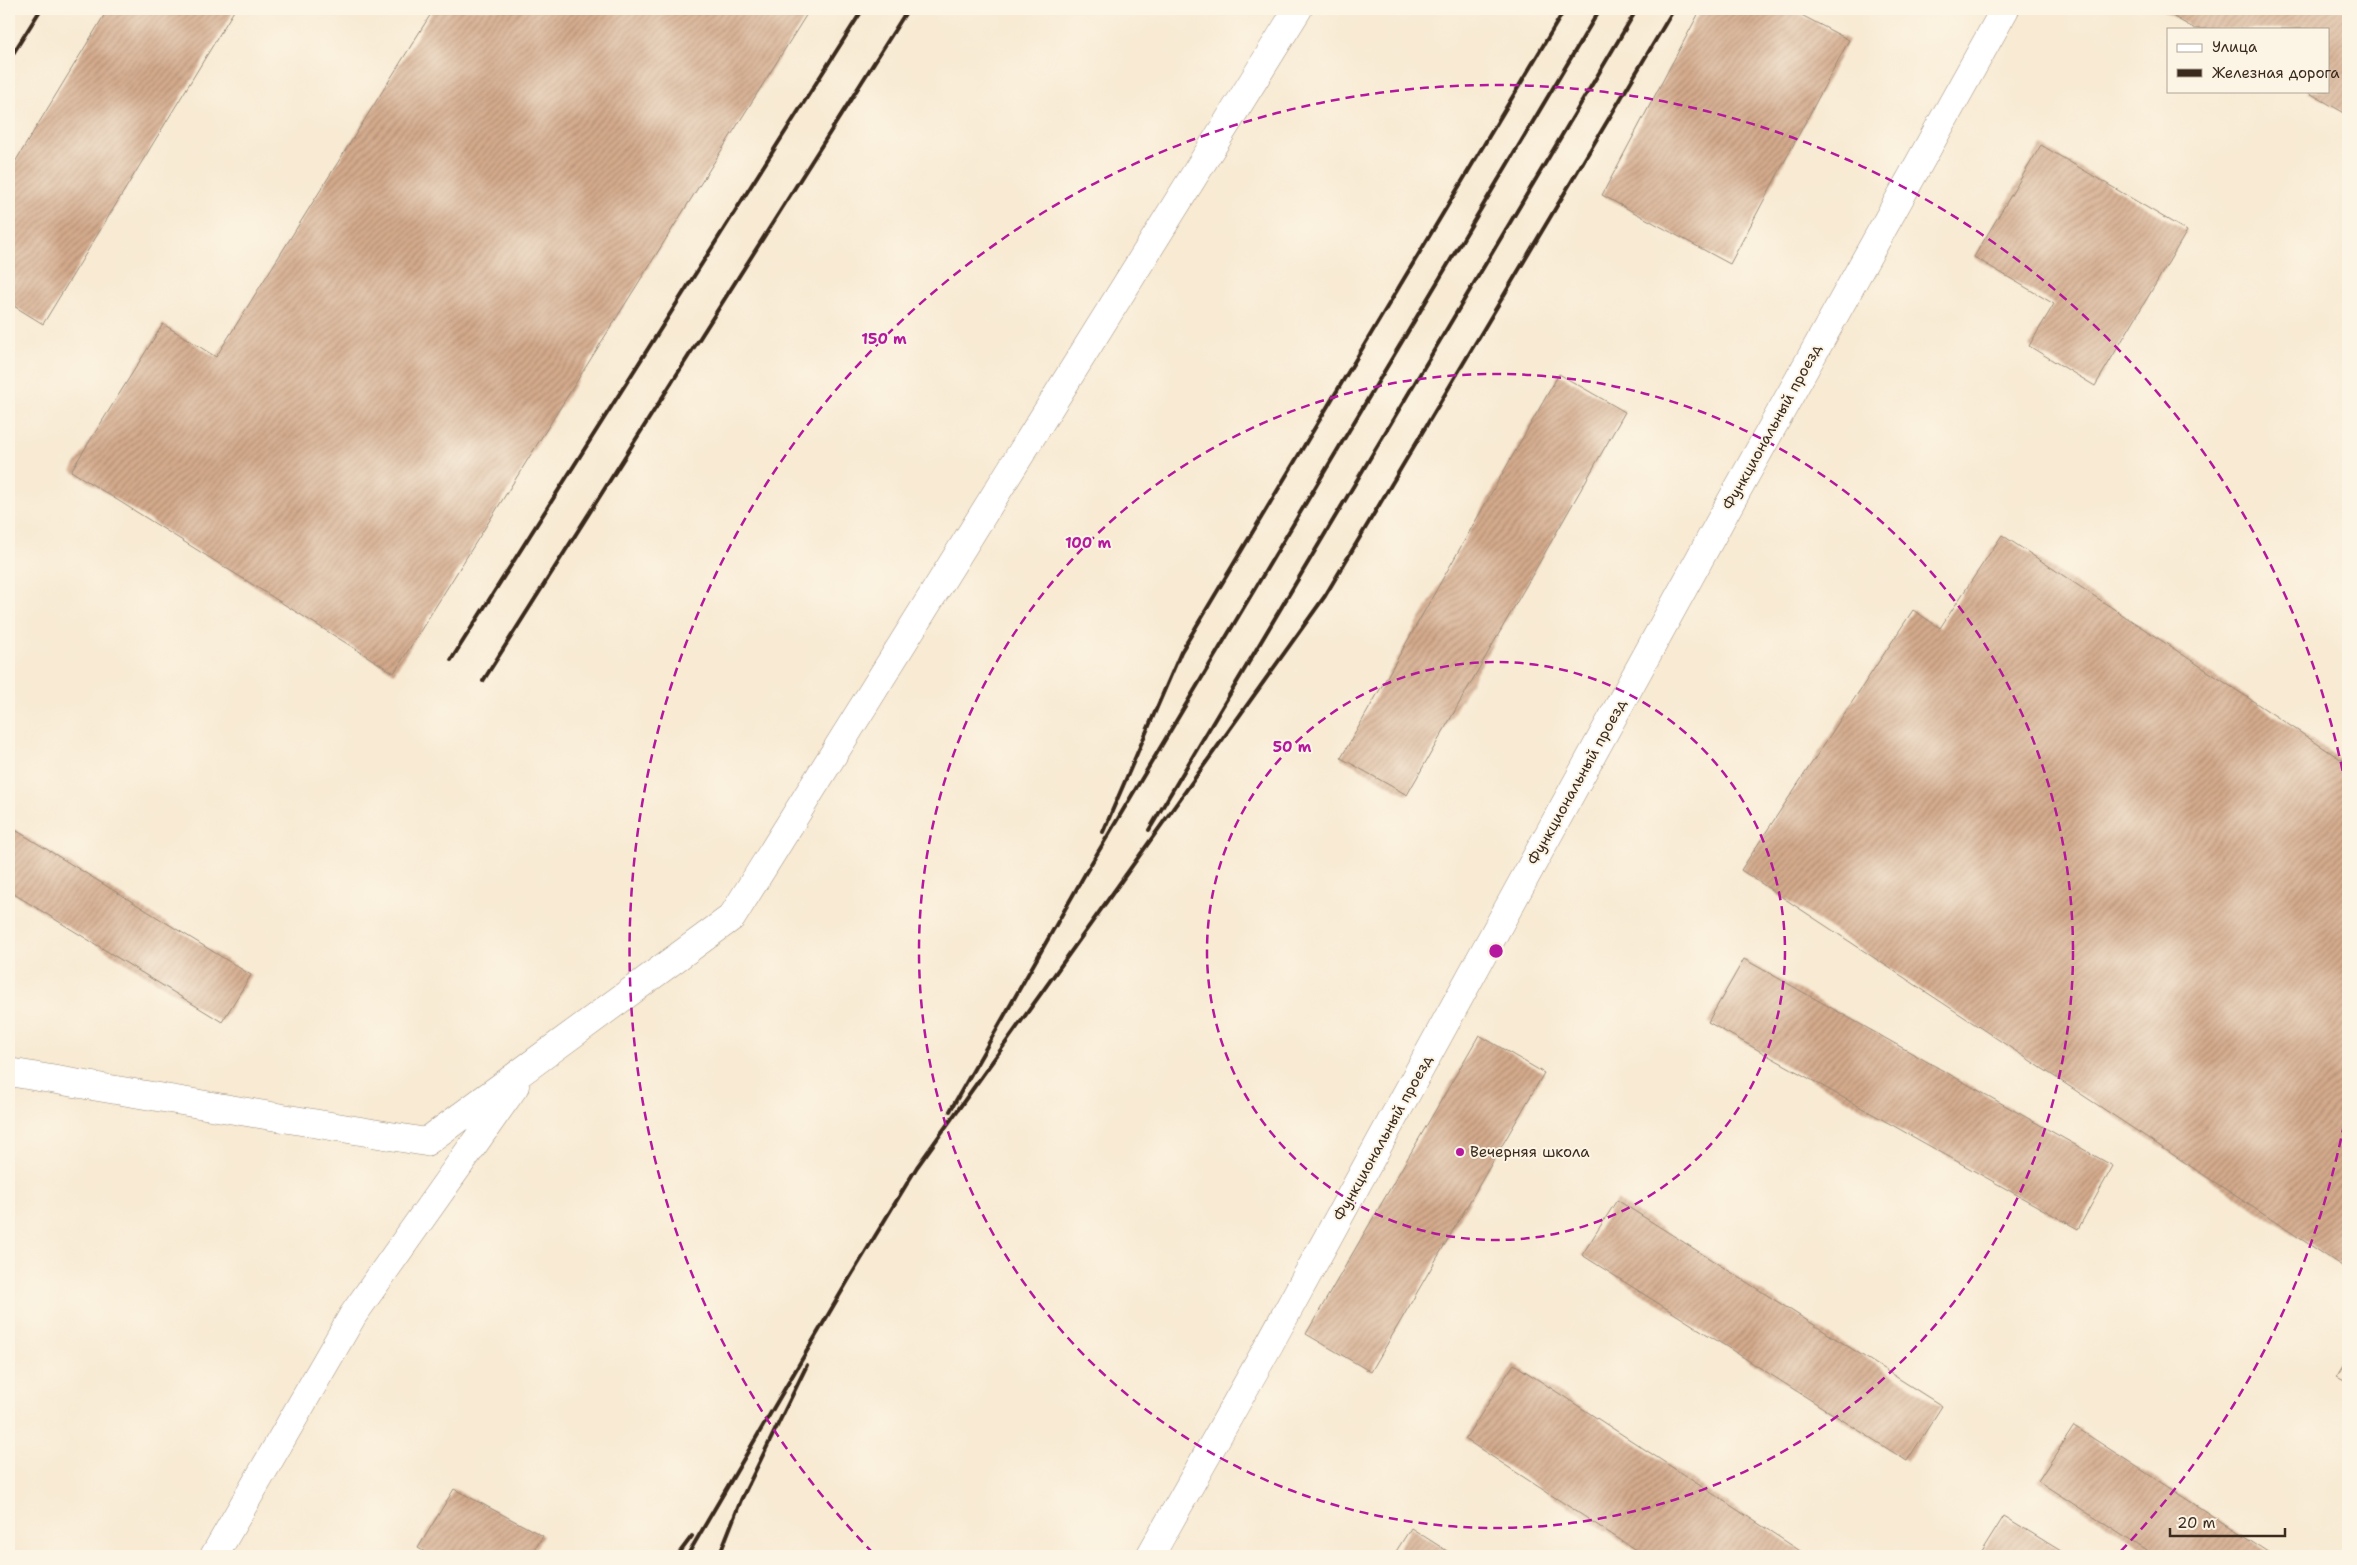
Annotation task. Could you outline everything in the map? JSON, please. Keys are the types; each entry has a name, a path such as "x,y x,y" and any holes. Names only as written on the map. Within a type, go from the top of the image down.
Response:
{"street":[{"path":"9,1072 426,1142 732,917 1298,9"},
{"name":"Функциональный проезд","path":"1150,1556 1270,1344 1735,494 2005,9"},
{"path":"214,1556 353,1315 529,1066"}],"building":[{"path":"108,9 235,9 43,324 9,303 9,172"},
{"path":"434,9 810,9 394,673 71,471 163,324 216,357"},
{"path":"1701,9 1790,9 1849,40 1730,264 1602,195"},
{"path":"2160,9 2348,9 2348,115 2308,92 2330,92 2330,28 2193,28"},
{"path":"2041,145 2187,231 2095,386 2029,346 2054,304 1974,257"},
{"path":"1559,374 1625,412 1407,795 1341,758"},
{"path":"2002,535 2348,764 2348,1270 1741,870 1913,610 1940,628"},
{"path":"9,826 251,975 222,1022 9,891"},
{"path":"1744,959 2113,1166 2078,1229 1708,1022"},
{"path":"1479,1035 1544,1073 1371,1372 1306,1334"},
{"path":"1617,1200 1942,1406 1907,1461 1582,1255"},
{"path":"2348,1357 2348,1382 2337,1376"},
{"path":"1514,1364 1808,1556 1645,1556 1465,1439"},
{"path":"2074,1426 2274,1556 2154,1556 2038,1481"},
{"path":"454,1489 543,1536 531,1556 432,1556 418,1548"},
{"path":"2004,1516 2069,1556 1979,1556"},
{"path":"1411,1528 1455,1556 1393,1556"}],"railway":[{"path":"9,60 41,9"},
{"path":"451,660 863,9"},
{"path":"483,681 908,9"},
{"path":"1103,832 1181,652 1565,9"},
{"path":"950,1111 1085,874 1600,9"},
{"path":"1149,830 1637,9"},
{"path":"687,1556 849,1279 917,1167 1325,596 1674,9"},
{"path":"719,1556 741,1500 807,1365"},
{"path":"677,1556 692,1536"}],"place":[{"name":"Вечерняя школа","path":"1460,1152"}]}
